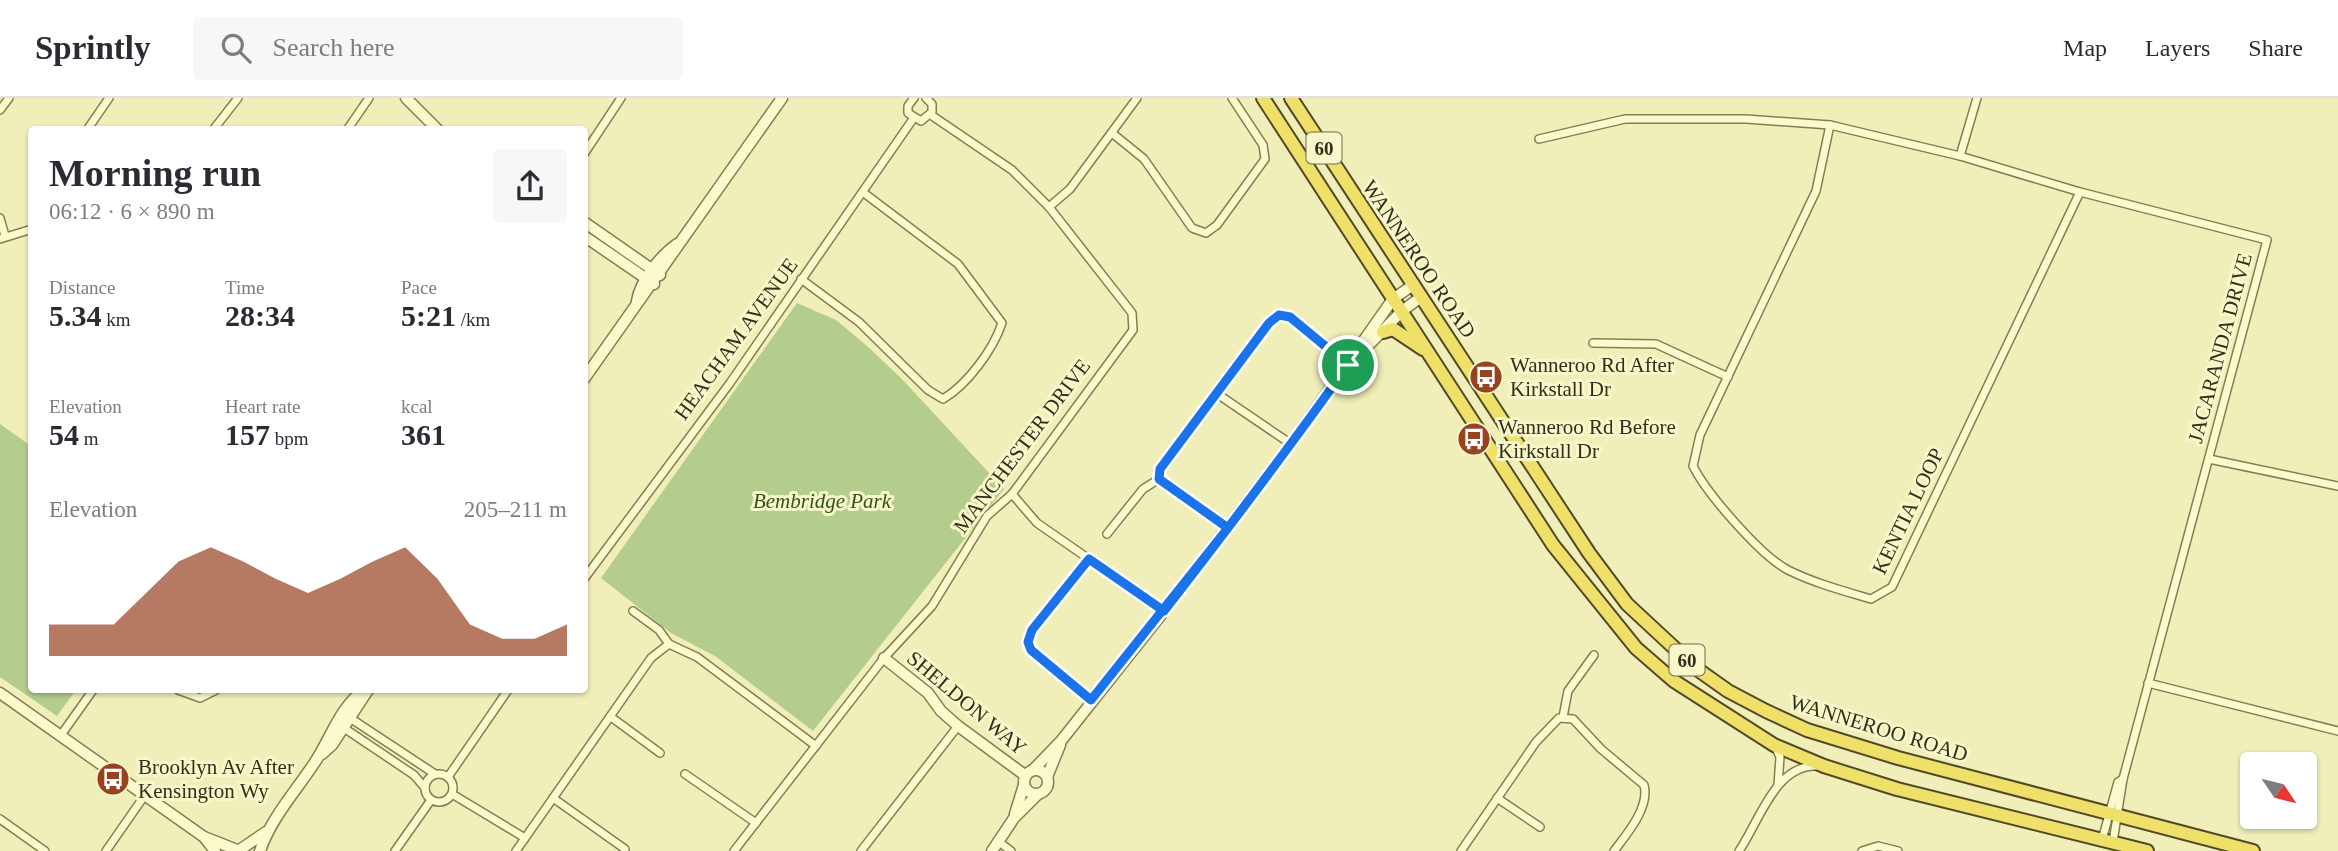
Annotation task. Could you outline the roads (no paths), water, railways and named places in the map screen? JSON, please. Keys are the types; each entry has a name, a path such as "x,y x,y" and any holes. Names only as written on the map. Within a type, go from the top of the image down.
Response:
{"highway":[{"name":"WANNEROO ROAD","path":"1263,98 1553,545 1636,648 1674,681 1774,745 1824,766 1897,789 2147,851"},
{"name":"WANNEROO ROAD","path":"1291,98 1616,590 1656,633 1710,680 1807,730 1898,758 2114,812 2253,851"},
{"path":"1383,332 1393,329 1431,356"}],"street":[{"path":"0,110 9,98"},
{"path":"90,126 109,98"},
{"path":"216,126 238,98"},
{"path":"350,126 369,98"},
{"path":"406,98 434,126"},
{"path":"588,148 621,98"},
{"path":"588,373 654,277 667,251 677,244 782,98"},
{"path":"908,99 908,113 913,119 925,121 931,116 933,108 927,98"},
{"path":"1049,207 1070,189 1137,98"},
{"path":"1112,133 1144,159 1192,228 1206,233 1217,225 1265,159 1263,145 1232,98"},
{"path":"1960,156 1977,98"},
{"name":"MANCHESTER DRIVE","path":"734,851 884,658 932,606 987,516 1012,494 1133,330 1132,313 1049,207 1012,170 931,116"},
{"name":"HEACHAM AVENUE","path":"588,574 730,383 913,119"},
{"name":"JACARANDA DRIVE","path":"1539,139 1625,119 1746,120 1830,125 1960,156 2080,192 2267,240 2107,841"},
{"name":"KENTIA LOOP","path":"1830,125 1816,191 1700,435 1693,458 1696,472 1731,517 1776,563 1791,572 1871,599 1892,587 2080,192"},
{"path":"800,279 859,321 928,390 943,399 956,391 998,336 1002,323 958,264 864,193"},
{"path":"0,218 3,237 28,230"},
{"path":"588,225 654,277"},
{"path":"588,238 654,277"},
{"path":"1014,818 1028,777 1062,741 1091,700 1228,528 1394,299 1413,285"},
{"path":"1348,365 1402,311 1421,297"},
{"path":"1159,479 1160,469 1269,323 1279,315 1290,317 1348,365"},
{"path":"1593,343 1656,344 1728,377"},
{"path":"1216,393 1291,444"},
{"path":"2209,459 2338,486"},
{"path":"1159,479 1228,528"},
{"path":"1107,534 1143,489 1159,479"},
{"path":"1012,494 1037,523 1164,611"},
{"path":"1089,559 1032,630 1028,642 1034,654 1091,700"},
{"path":"633,611 659,630 669,644 708,665 816,746"},
{"path":"516,851 651,658 669,644"},
{"path":"1563,717 1568,691 1594,655"},
{"name":"SHELDON WAY","path":"884,658 928,693 941,711 958,726 1028,777"},
{"path":"2148,683 2338,731"},
{"path":"0,693 204,837 241,850 267,832"},
{"path":"61,736 91,693"},
{"path":"186,693 200,698 210,693"},
{"path":"260,851 267,832 364,693"},
{"path":"448,777 506,693"},
{"path":"347,716 435,775 448,777 453,784 452,794 445,800 431,800"},
{"path":"611,717 660,753"},
{"path":"1461,851 1536,742 1554,721 1563,717 1573,719 1601,750 1644,785 1646,793 1642,806 1614,851"},
{"path":"340,726 414,775 431,800"},
{"path":"862,851 958,726"},
{"path":"992,851 1014,818 1047,788 1048,777 1062,741"},
{"path":"1774,745 1780,757 1778,786"},
{"path":"1739,851 1778,786 1791,772 1801,767 1824,766"},
{"path":"1028,777 1042,771 1048,777"},
{"path":"685,774 756,822"},
{"path":"425,788 428,779 435,775"},
{"path":"1028,777 1030,793 1038,794"},
{"path":"452,794 525,838"},
{"path":"106,851 145,795"},
{"path":"553,798 625,849"},
{"path":"1497,798 1540,827"},
{"path":"395,851 431,800"},
{"path":"0,819 45,851"},
{"path":"204,837 215,851"},
{"path":"999,842 1011,851"},
{"path":"1862,851 1878,846 1898,851"}],"place":[{"name":"Wanneroo Rd After Kirkstall Dr","path":"1486,377"},
{"name":"Wanneroo Rd Before Kirkstall Dr","path":"1474,439"},
{"name":"Brooklyn Av After Kensington Wy","path":"113,779"}],"park label":[{"name":"Bembridge Park","path":"822,501"}]}
